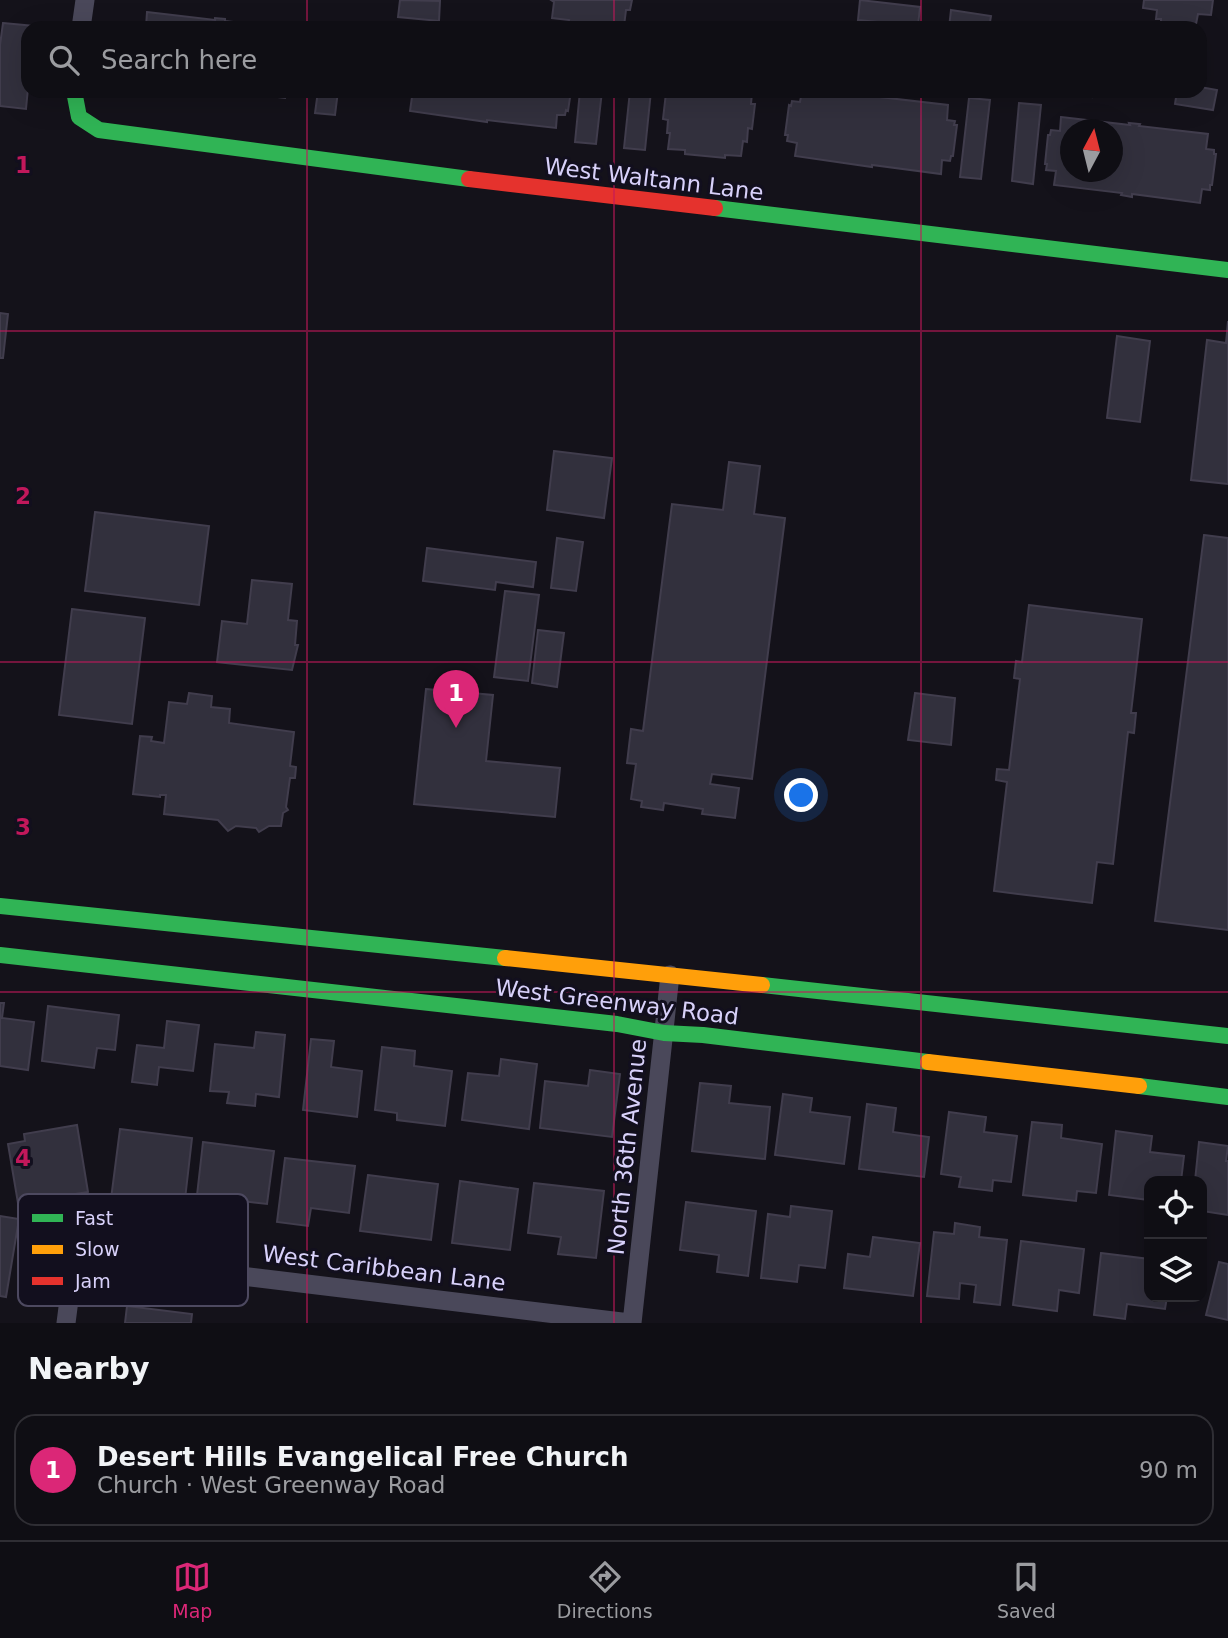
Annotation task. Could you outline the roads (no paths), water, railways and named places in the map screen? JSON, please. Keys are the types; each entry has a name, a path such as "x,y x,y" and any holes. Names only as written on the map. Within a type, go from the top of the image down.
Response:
{"street":[{"path":"82,21 85,0"},
{"name":"West Waltann Lane","path":"75,98 79,117 99,130 346,164 1228,270"},
{"name":"West Greenway Road","path":"0,906 1228,1036"},
{"name":"West Greenway Road","path":"0,955 617,1024 664,1033 704,1035 1228,1097"},
{"name":"North 36th Avenue","path":"631,1323 670,975"},
{"name":"West Caribbean Lane","path":"248,1277 631,1323"}],"place":[{"name":"Desert Hills Evangelical Free Church","path":"456,728"}]}
